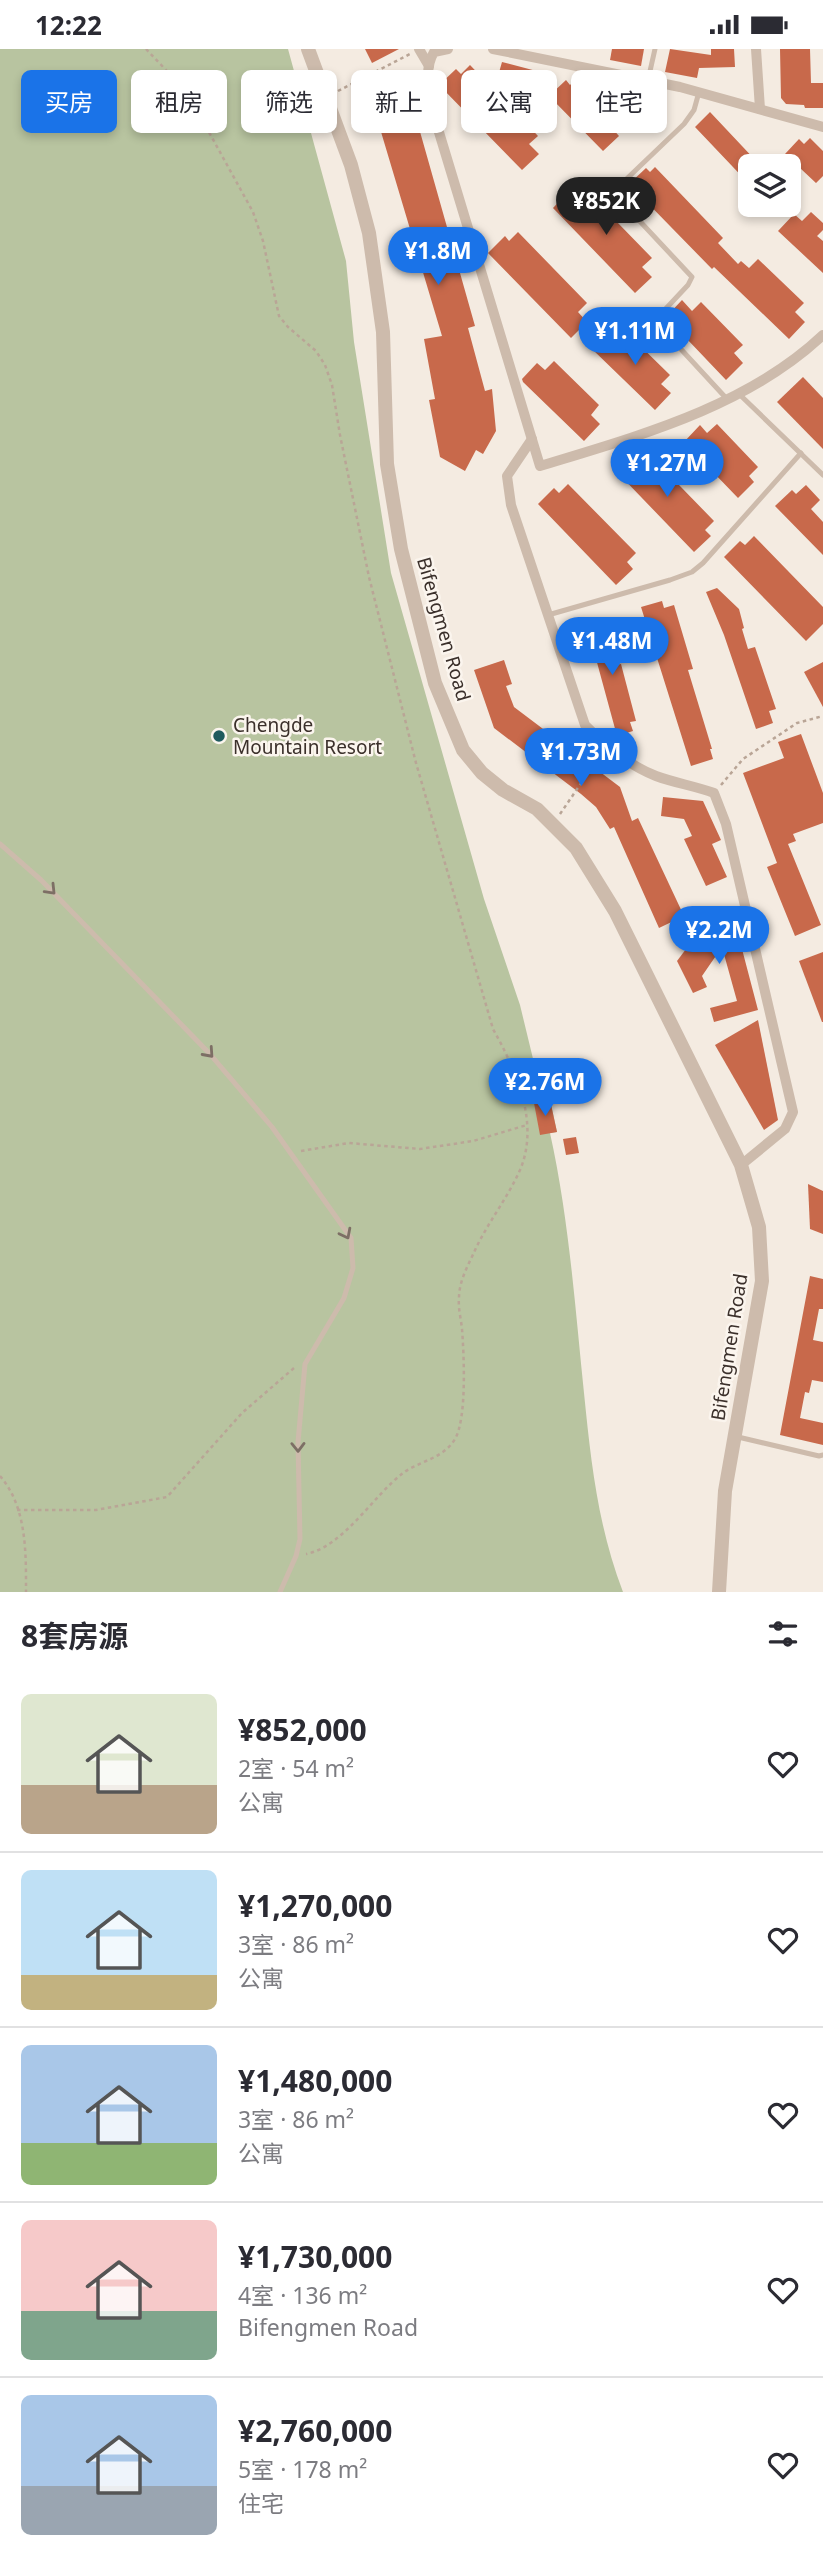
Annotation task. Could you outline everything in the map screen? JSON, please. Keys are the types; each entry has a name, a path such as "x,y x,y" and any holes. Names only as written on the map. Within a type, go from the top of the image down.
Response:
{"street":[{"name":"Bifengmen Road","path":"308,49 316,70"},
{"path":"419,49 429,66"},
{"path":"448,49 434,52 429,66 428,78 435,119 540,466 614,444 703,410 765,380 823,335"},
{"path":"493,49 598,70"},
{"path":"756,49 760,109"},
{"path":"667,84 823,127"},
{"name":"Bifengmen Road","path":"337,127 351,165 369,233 383,332 387,464 401,549 435,683 463,750 482,773 503,790 537,809 576,848 615,911 741,1165 760,1227 762,1281 725,1491 719,1592"},
{"path":"532,439 507,476 511,505 585,725 607,747 630,763 658,776 714,793 726,824 793,1112 785,1129 741,1165"}],"lane":[{"path":"650,70 655,49"},
{"path":"699,92 694,110 684,124 616,188 620,200 692,277 688,285 658,317 666,333 726,398"},
{"path":"738,393 823,475"},
{"path":"548,615 692,572 801,453"},
{"path":"0,844 41,880 209,1053 272,1127 351,1238 353,1268 344,1299 305,1364 299,1415 300,1539 296,1556 280,1592"},
{"path":"734,1436 823,1455"}],"path":[{"path":"146,49 166,70 210,134 253,212 263,241 279,316 316,351 332,384 369,577 416,763 493,1029 510,1059 520,1086 527,1125 526,1149 521,1168 484,1230 462,1278 458,1298 462,1331 462,1420 455,1439 445,1451 403,1473 365,1513 337,1536 314,1552 296,1556"},
{"path":"337,92 419,49"},
{"path":"714,793 743,759 797,723 823,716"},
{"path":"553,824 595,764 607,761"},
{"path":"291,1153 349,1143 420,1149 473,1140 527,1125"},
{"path":"17,1510 96,1510 167,1497 242,1413 312,1352"},
{"path":"0,1476 10,1487 25,1537 26,1592"}],"green space":[{"name":"Chengde Mountain Resort","path":"0,49 288,49 294,70 241,70 241,133 311,133 346,261 354,342 391,573 484,899 520,1005 543,1100 550,1100 557,1132 550,1133 567,1230 593,1469 607,1543 623,1592 0,1592"}],"building":[{"path":"365,49 399,49 372,63"},
{"path":"612,49 644,49 641,66 610,60"},
{"path":"670,49 711,55 711,49 734,49 735,67 699,68 697,78 665,70"},
{"path":"780,49 810,49 811,83 823,83 823,108 786,104 781,98"},
{"path":"502,62 533,70 500,70"},
{"path":"456,69 461,74 461,108 447,93 447,77"},
{"path":"566,80 570,85 571,118 557,104 557,88"},
{"path":"710,112 750,154 738,154 738,172 695,127"},
{"path":"381,133 420,133 475,326 468,328 485,391 492,389 496,431 483,454 476,450 465,471 440,457 429,400 435,399 424,339 442,336"},
{"path":"486,133 535,133 538,136 529,144 539,154 522,170"},
{"path":"585,133 616,133 619,136 603,151"},
{"path":"810,138 823,151 823,176 816,183 801,169 801,154 785,154 799,139 804,144"},
{"path":"655,167 723,238 718,243 738,264 741,261 749,268 758,259 804,303 795,312 805,322 789,339 714,267 712,269 629,184 646,168 650,172"},
{"path":"583,187 652,258 642,267 652,277 635,293 553,208 569,191 574,196"},
{"path":"811,212 823,223 823,230 817,236 823,241 823,273 778,231 791,217 797,217 802,221"},
{"path":"518,232 587,303 578,312 587,322 571,338 488,253 505,236 509,241"},
{"path":"682,300 692,311 701,302 743,345 734,353 743,363 726,380 666,317"},
{"path":"624,330 670,375 661,384 671,393 655,410 592,349 608,332 616,339"},
{"path":"554,361 599,405 591,415 600,424 584,441 523,382 522,379 537,363 545,370"},
{"path":"803,377 823,398 823,449 777,402"},
{"path":"717,424 758,467 749,476 754,482 738,498 684,442 700,425 707,433"},
{"path":"646,451 714,521 705,530 711,536 694,552 616,471 632,455 637,460"},
{"path":"568,484 636,553 627,562 633,569 616,585 538,504 554,488 559,493"},
{"path":"806,485 820,500 811,509 823,522 823,555 775,506 792,490 796,494"},
{"path":"754,536 823,607 823,624 806,641 724,557 740,541 745,545"},
{"path":"717,588 739,609 748,649 755,647 776,709 769,711 773,723 756,729 724,635 706,592"},
{"path":"662,601 664,608 674,605 693,669 688,670 712,749 713,759 691,766 641,607"},
{"path":"603,618 605,625 609,624 615,644 610,645 615,665 621,664 636,721 630,722 633,731 617,736 586,622"},
{"path":"504,660 512,684 506,686 514,707 620,787 632,821 638,818 684,916 659,928 614,827 610,829 596,807 581,794 494,728 474,670"},
{"path":"823,662 823,707 804,672"},
{"path":"801,734 823,793 823,823 793,834 796,841 788,844 821,925 795,936 767,867 777,863 743,773 784,758 778,742"},
{"path":"663,797 703,801 721,840 712,844 727,877 706,886 684,839 692,836 684,819 661,816"},
{"path":"713,913 737,930 758,1010 714,1022 710,1008 737,1001 722,947 702,976 707,987 693,993 677,961"},
{"path":"823,952 823,1022 822,1022 799,961"},
{"path":"758,1020 778,1120 764,1130 715,1045"},
{"path":"563,1075 566,1091 553,1094 550,1078"},
{"path":"550,1100 557,1132 540,1135 534,1103"},
{"path":"576,1137 579,1153 566,1155 563,1139"},
{"path":"808,1184 823,1191 823,1234 810,1229"},
{"path":"810,1276 823,1279 823,1309 819,1309 813,1340 823,1342 823,1382 812,1380 809,1393 805,1392 800,1418 823,1423 823,1445 780,1435"}],"place":[{"name":"Chengde Mountain Resort","path":"219,736"}]}
